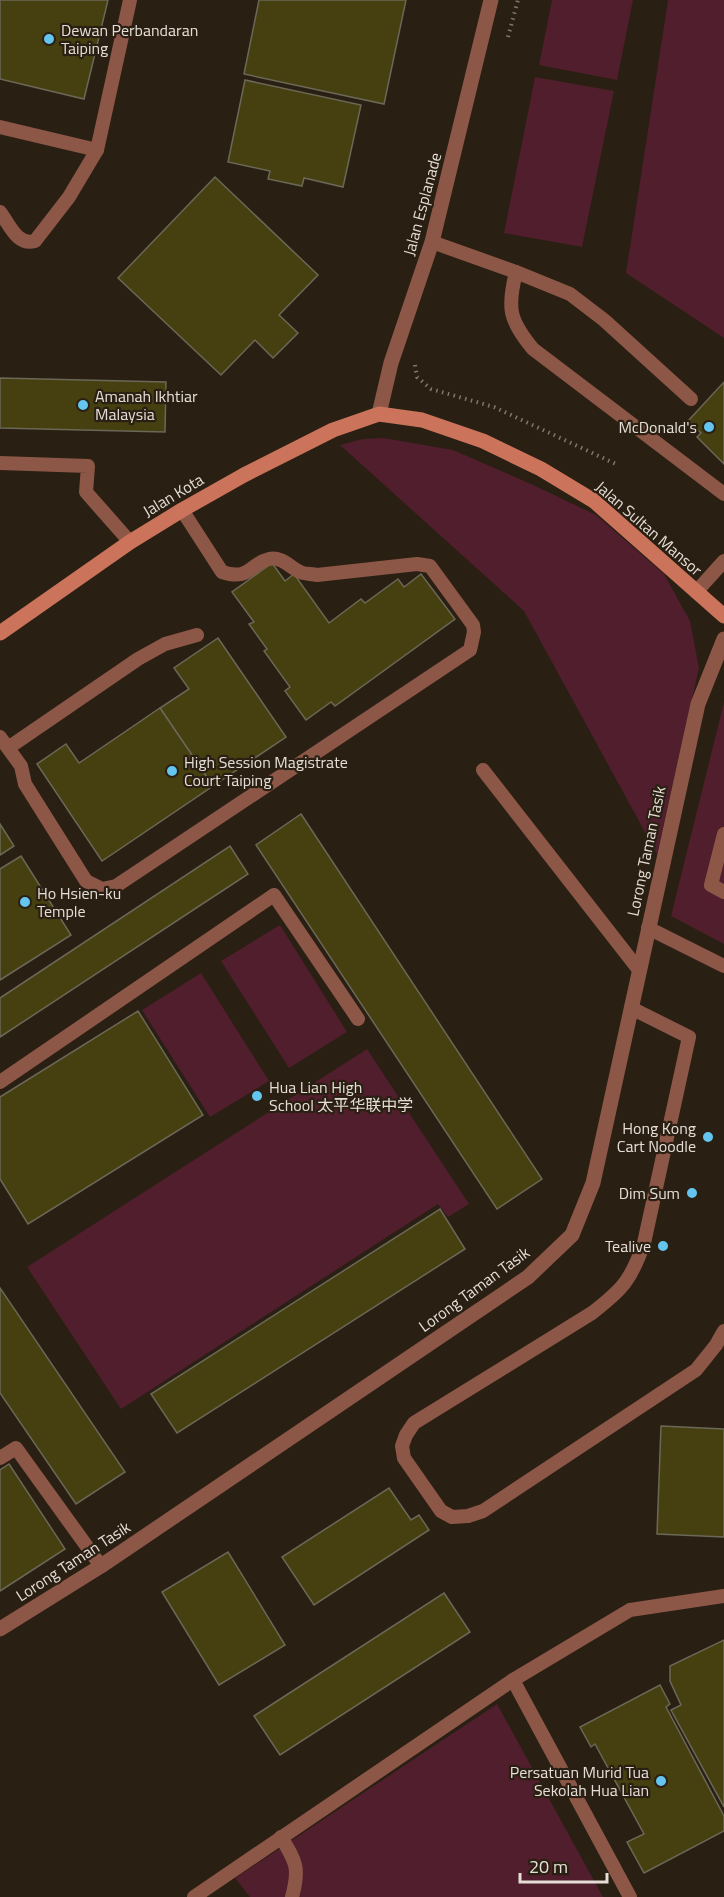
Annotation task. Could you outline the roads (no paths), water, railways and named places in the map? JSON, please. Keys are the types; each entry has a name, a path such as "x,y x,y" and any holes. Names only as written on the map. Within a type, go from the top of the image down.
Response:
{"main road":[{"name":"Jalan Kota","path":"0,633 130,542 182,510 243,475 333,430 379,414"},
{"name":"Jalan Sultan Mansor","path":"379,414 422,420 483,441 541,469 594,501 724,615"}],"street":[{"name":"Jalan Esplanade","path":"379,414 391,363 432,242 491,0"},
{"name":"Lorong Taman Tasik","path":"0,1629 101,1566 528,1277 572,1235 593,1183 698,704 724,639"}],"lane":[{"path":"0,212 21,241 27,243 35,241 69,197 97,150 130,0"},
{"path":"0,127 97,150"},
{"path":"432,242 570,294 604,320 691,399"},
{"path":"516,272 510,295 511,313 520,333 533,349 724,494"},
{"path":"0,463 88,466 86,492 130,542"},
{"path":"182,510 222,572 234,576 273,559 285,562 302,573 317,575 417,564 430,566 473,625 474,632 470,650 116,886 102,889 86,881 25,784 21,766 4,743 138,659 165,644 197,635"},
{"path":"696,592 724,561"},
{"path":"483,770 639,970"},
{"path":"724,834 711,885 724,892"},
{"path":"0,1082 274,895 358,1019"},
{"path":"648,928 724,966"},
{"path":"631,1008 689,1036 644,1243 635,1268 619,1292 592,1313 414,1423 402,1446 405,1458 441,1511 452,1516 468,1516 483,1511 696,1370 716,1346 724,1330"},
{"path":"0,1458 16,1448 101,1566"},
{"path":"194,1897 513,1680 630,1610 724,1596"},
{"path":"513,1680 630,1897"},
{"path":"281,1837 293,1856 298,1876 292,1897"}],"place":[{"name":"Dewan Perbandaran Taiping","path":"49,39"},
{"name":"Amanah Ikhtiar Malaysia","path":"83,405"},
{"name":"McDonald's","path":"709,427"},
{"name":"High Session Magistrate Court Taiping","path":"172,771"},
{"name":"Ho Hsien-ku Temple","path":"25,902"},
{"name":"Hua Lian High School 太平华联中学","path":"257,1096"},
{"name":"Hong Kong Cart Noodle","path":"708,1137"},
{"name":"Dim Sum","path":"692,1193"},
{"name":"Tealive","path":"663,1246"},
{"name":"Persatuan Murid Tua Sekolah Hua Lian","path":"661,1781"}]}
